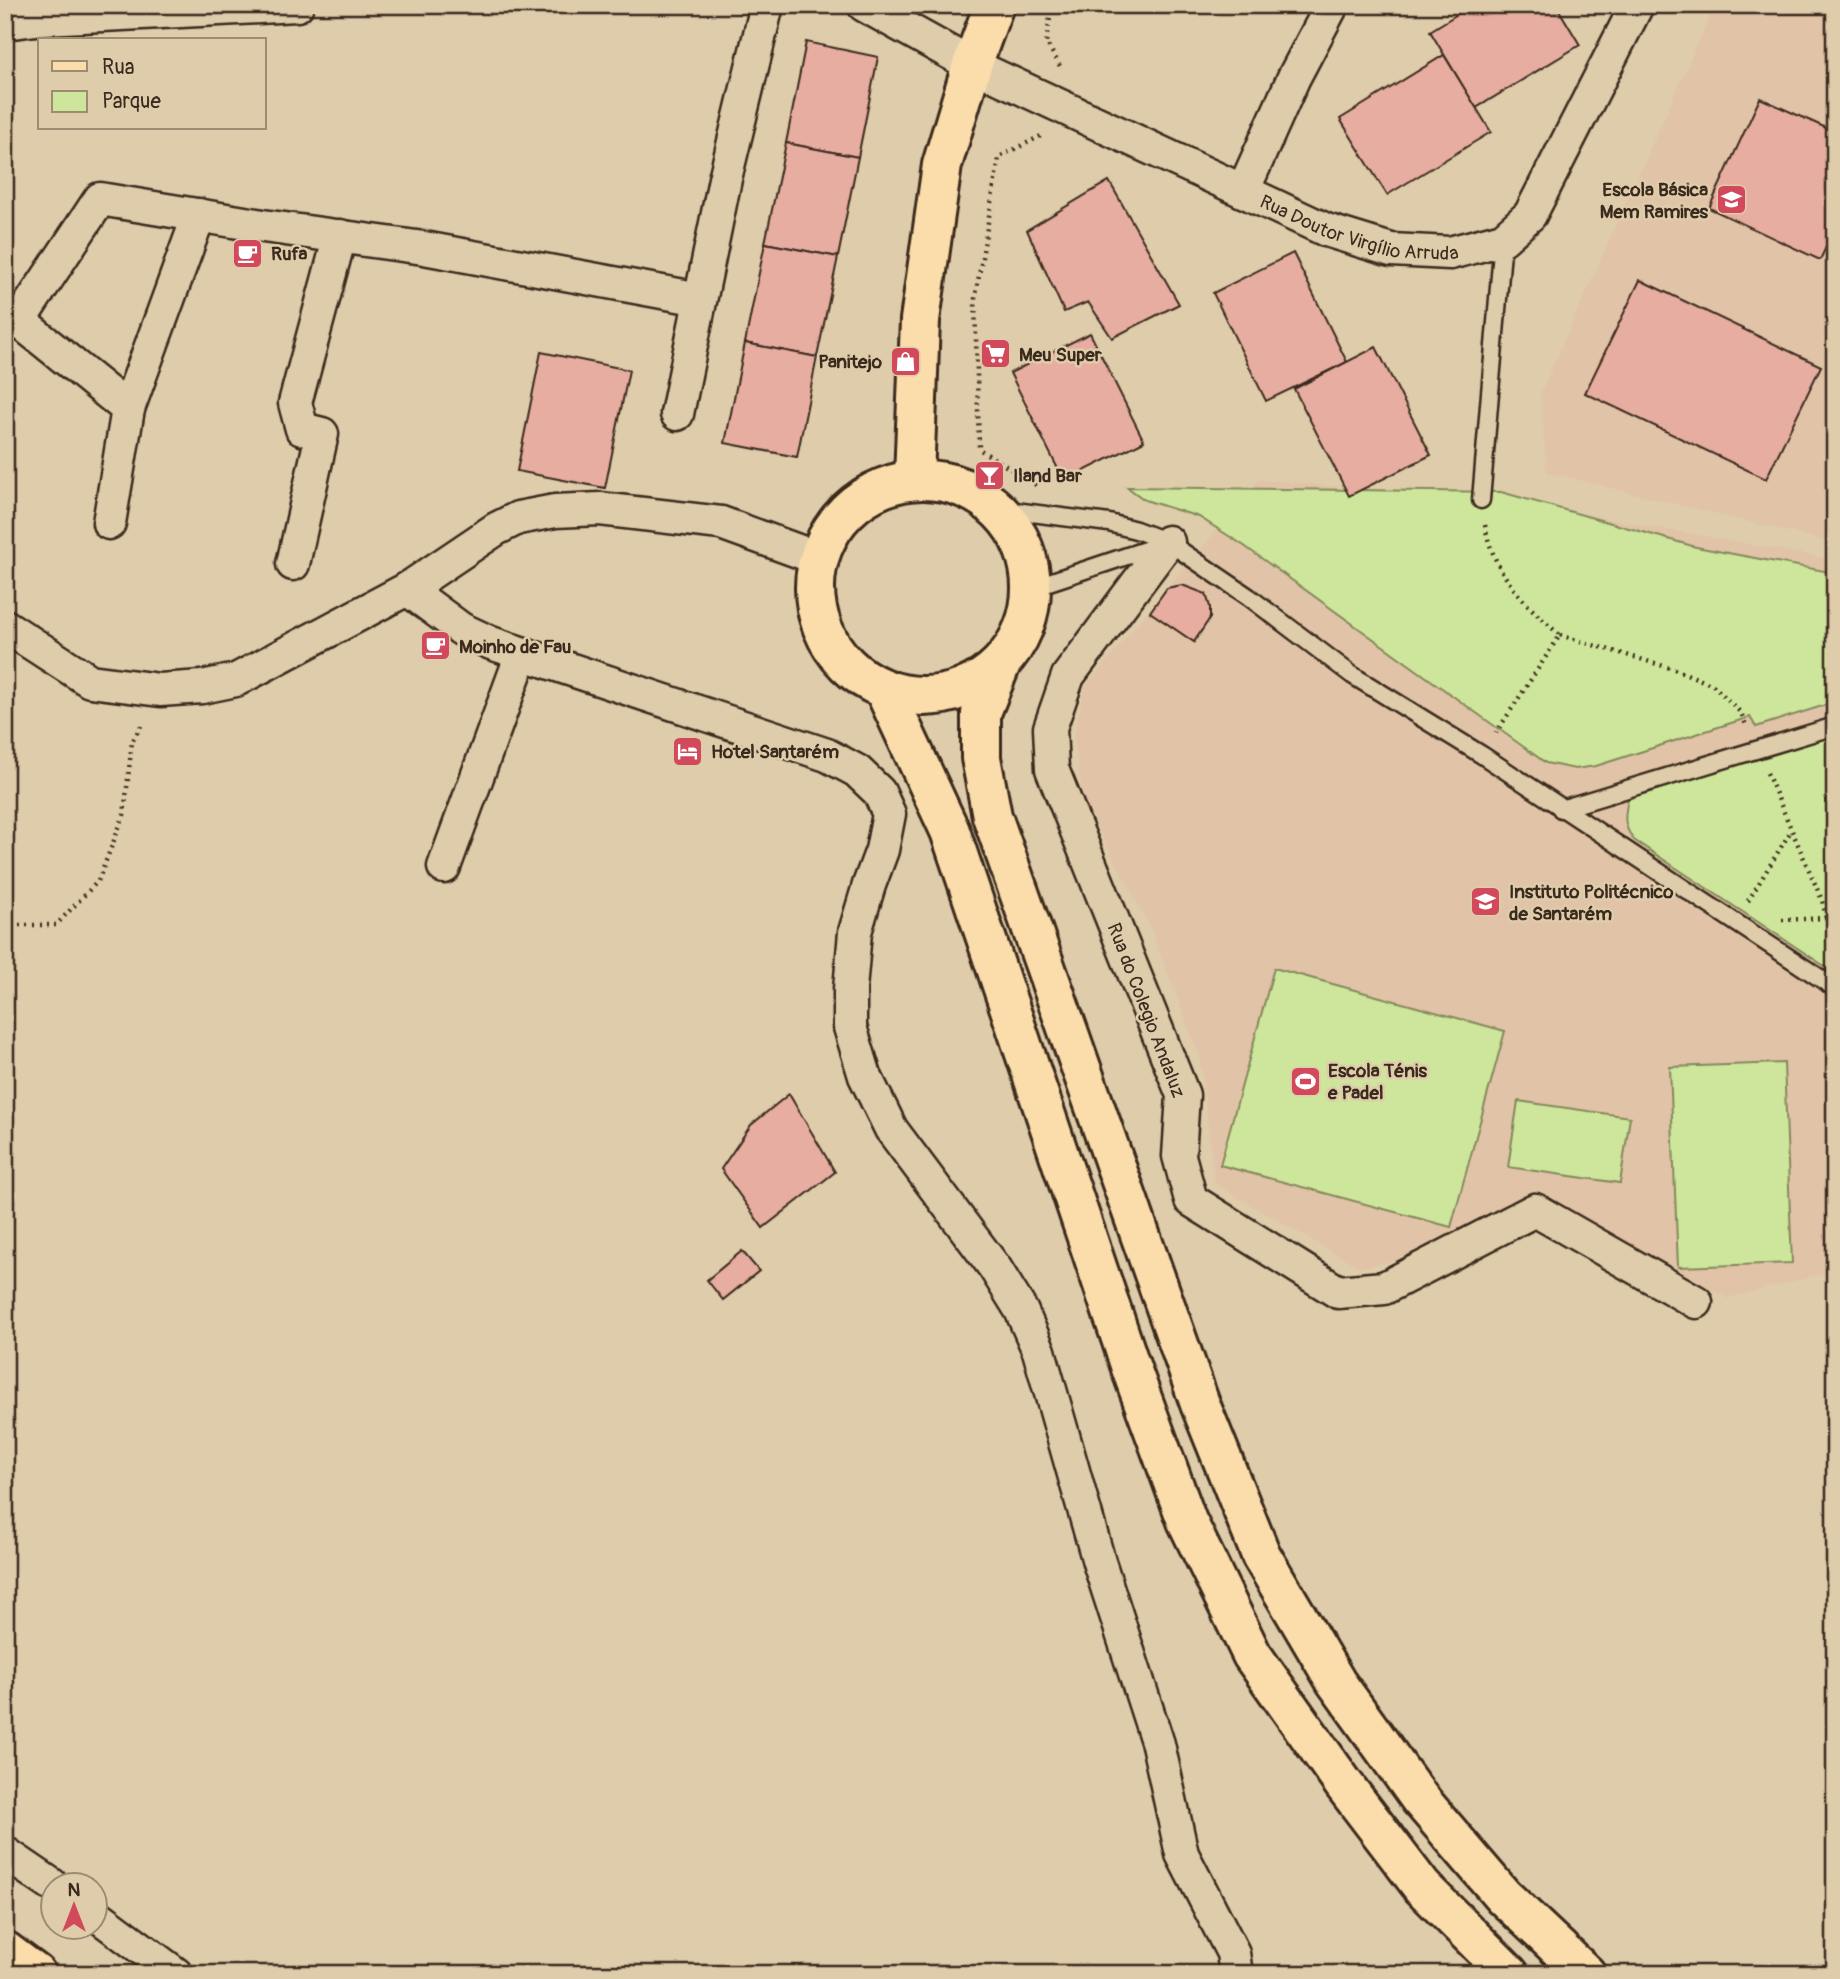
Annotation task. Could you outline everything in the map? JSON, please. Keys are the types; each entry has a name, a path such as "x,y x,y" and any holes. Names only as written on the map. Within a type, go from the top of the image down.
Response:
{"main road":[{"path":"914,479 920,320 943,165 972,65 994,5"},
{"path":"1000,666 968,687 923,697 885,691 841,661 821,629 813,596 817,558 833,524 872,491 914,479 953,482 1000,509 1022,541 1032,594 1024,631 1000,666 981,713 981,758 992,816 1200,1404 1261,1555 1336,1682 1420,1799 1503,1896 1586,1974"},
{"path":"885,691 950,831 1132,1371 1187,1521 1252,1656 1345,1786 1422,1887 1509,1974"},
{"path":"5,1951 36,1974"}],"street":[{"path":"5,23 44,18 297,5"},
{"path":"677,414 725,179 767,5"},
{"name":"Rua Doutor Virgílio Arruda","path":"864,5 972,65 1326,229 1391,250 1450,253 1503,239 1530,215 1637,5"},
{"path":"1242,191 1294,77 1332,5"},
{"path":"128,409 19,321 100,199 424,248 700,299"},
{"path":"109,523 128,409 199,215"},
{"path":"293,564 322,434 302,429 295,403 340,236"},
{"path":"5,626 90,681 160,690 202,687 236,680 407,589 496,529 518,519 555,511 600,509 720,523 817,558"},
{"name":"Rua do Colegio Andaluz","path":"1168,542 1068,676 1050,728 1052,769 1184,1095 1179,1156 1191,1200 1338,1292 1384,1288 1535,1210 1696,1301"},
{"path":"407,589 461,629 491,643 827,755 857,771 879,792 889,814 883,850 855,932 850,1027 865,1076 891,1129 995,1268 1021,1310 1039,1351 1099,1562 1158,1744 1182,1854 1233,1953 1236,1974"},
{"path":"444,867 522,654"},
{"path":"5,1853 38,1875"},
{"path":"108,1923 176,1974"}],"lane":[{"path":"1481,499 1503,239"},
{"path":"1000,509 1109,523 1168,542 1249,597 1352,675 1482,755 1835,988"},
{"path":"1031,588 1168,542"},
{"path":"1561,809 1835,726"}],"path":[{"path":"1037,485 979,449 975,299 999,157 1041,136 1069,71 1059,65 1046,41 1052,5"},
{"path":"1481,499 1488,545 1504,575 1525,605 1560,635 1677,670 1713,685 1741,713 1822,900 1826,918 1835,920"},
{"path":"1482,755 1560,635"},
{"path":"5,925 56,925 98,881 124,815 132,742 160,690"},
{"path":"1735,923 1791,831"}],"shaded area":[{"name":"Escola Básica Mem Ramires","path":"1715,5 1835,5 1835,543 1547,472 1540,395"},
{"name":"Instituto Politécnico de Santarém","path":"1259,480 1508,501 1835,560 1835,1271 1727,1298 1561,1204 1525,1199 1415,1257 1359,1267 1215,1184 1200,1057 1151,929 1083,800 1074,736 1085,687"}],"green space":[{"path":"1127,487 1501,492 1696,547 1835,573 1835,702 1756,727 1750,717 1596,766 1575,769 1546,763 1243,545 1199,517 1145,500"},
{"path":"1835,731 1835,973 1634,840 1625,820 1628,798"},
{"name":"Escola Ténis e Padel","path":"1274,968 1505,1031 1451,1227 1220,1165"},
{"path":"1784,1063 1792,1263 1678,1267 1670,1067"},
{"path":"1518,1101 1630,1117 1620,1183 1508,1167"}],"building":[{"path":"1472,5 1556,5 1580,45 1476,108 1430,31"},
{"path":"806,42 878,57 858,157 786,143"},
{"path":"1444,55 1491,132 1387,195 1340,119"},
{"path":"1760,98 1835,132 1835,228 1820,260 1709,208"},
{"path":"786,143 858,157 838,257 765,243"},
{"path":"1109,181 1179,304 1112,338 1088,302 1064,312 1027,230"},
{"path":"765,243 838,257 817,357 745,343"},
{"path":"1293,253 1347,362 1266,401 1213,293"},
{"path":"1640,280 1821,366 1766,479 1585,393"},
{"path":"1090,333 1144,441 1064,481 1010,373"},
{"path":"745,343 817,357 797,457 725,443"},
{"path":"1376,347 1431,455 1349,496 1294,389"},
{"path":"541,352 629,370 605,488 517,471"},
{"path":"1182,585 1206,594 1210,607 1210,618 1194,642 1150,612 1167,588"},
{"path":"789,1094 835,1172 763,1228 721,1169 751,1125"},
{"path":"742,1251 759,1271 723,1300 707,1280"}],"place":[{"name":"Escola Básica Mem Ramires","path":"1731,200"},
{"name":"Rufa","path":"248,253"},
{"name":"Meu Super","path":"996,354"},
{"name":"Panitejo","path":"905,361"},
{"name":"Iland Bar","path":"990,475"},
{"name":"Moinho de Fau","path":"436,646"},
{"name":"Hotel Santarém","path":"688,751"},
{"name":"Instituto Politécnico de Santarém","path":"1486,902"},
{"name":"Escola Ténis e Padel","path":"1305,1081"}]}
